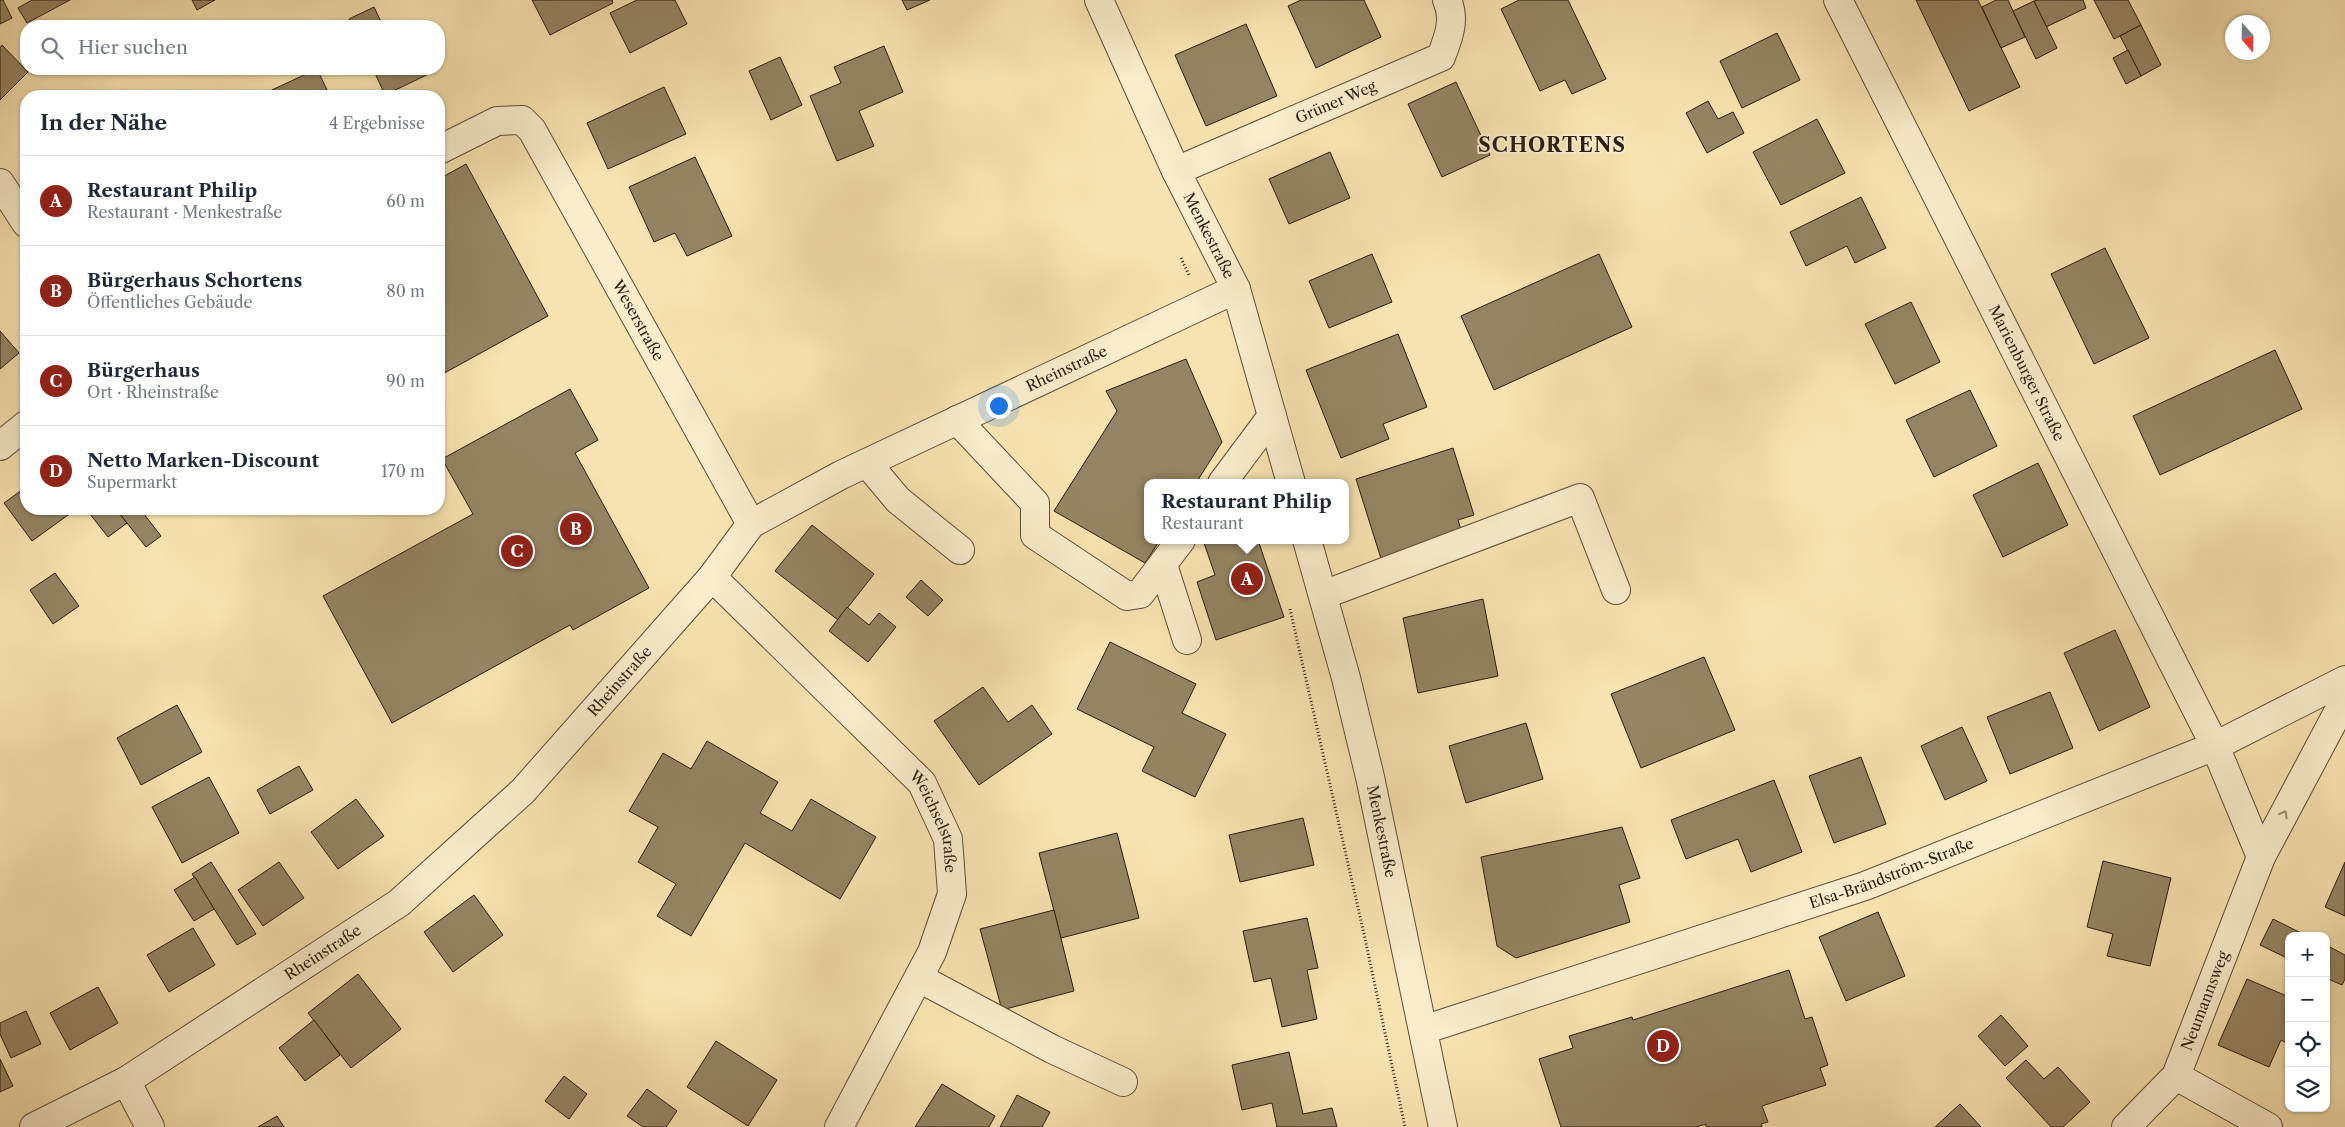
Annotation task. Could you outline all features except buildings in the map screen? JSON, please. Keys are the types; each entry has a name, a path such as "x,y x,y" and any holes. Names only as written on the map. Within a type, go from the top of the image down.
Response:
{"street":[{"name":"Menkestraße","path":"1099,0 1176,171 1236,289 1290,479"},
{"name":"Grüner Weg","path":"1176,171 1441,57 1451,33 1450,5 1447,0"},
{"name":"Marienburger Straße","path":"1838,0 2215,746"},
{"name":"Weserstraße","path":"445,147 497,121 522,120 532,130 751,524"},
{"path":"0,183 20,214"},
{"name":"Rheinstraße","path":"34,1127 126,1081 399,903 523,791 712,577 751,524 867,463 1236,289"},
{"path":"1225,479 1272,416"},
{"path":"957,420 1035,503 1035,535 1127,596 1140,594 1178,544"},
{"path":"0,446 20,430"},
{"path":"867,463 898,500 960,550"},
{"path":"1323,595 1580,498 1616,590"},
{"name":"Menkestraße","path":"1308,544 1346,678 1370,777 1444,1127"},
{"path":"1163,566 1186,640"},
{"name":"Weichselstraße","path":"712,577 922,783 948,839 952,894 932,952 839,1127"},
{"name":"Elsa-Brändström-Straße","path":"1423,1030 1864,886 2215,746 2345,680"},
{"name":"Neumannsweg","path":"2126,1127 2176,1076 2261,857 2345,699"},
{"path":"2215,746 2261,857"},
{"path":"919,978 1052,1049 1123,1082"},
{"path":"2176,1076 2268,1127"},
{"path":"126,1081 150,1127"}],"path":[{"path":"1178,251 1201,305"},
{"path":"1290,606 1362,925 1405,1127"}],"place":[{"name":"Bürgerhaus Schortens","path":"576,529"},
{"name":"Bürgerhaus","path":"517,551"},
{"name":"Restaurant Philip","path":"1247,579"},
{"name":"Netto Marken-Discount","path":"1663,1046"}],"district":[{"name":"SCHORTENS","path":"1552,145"}]}
